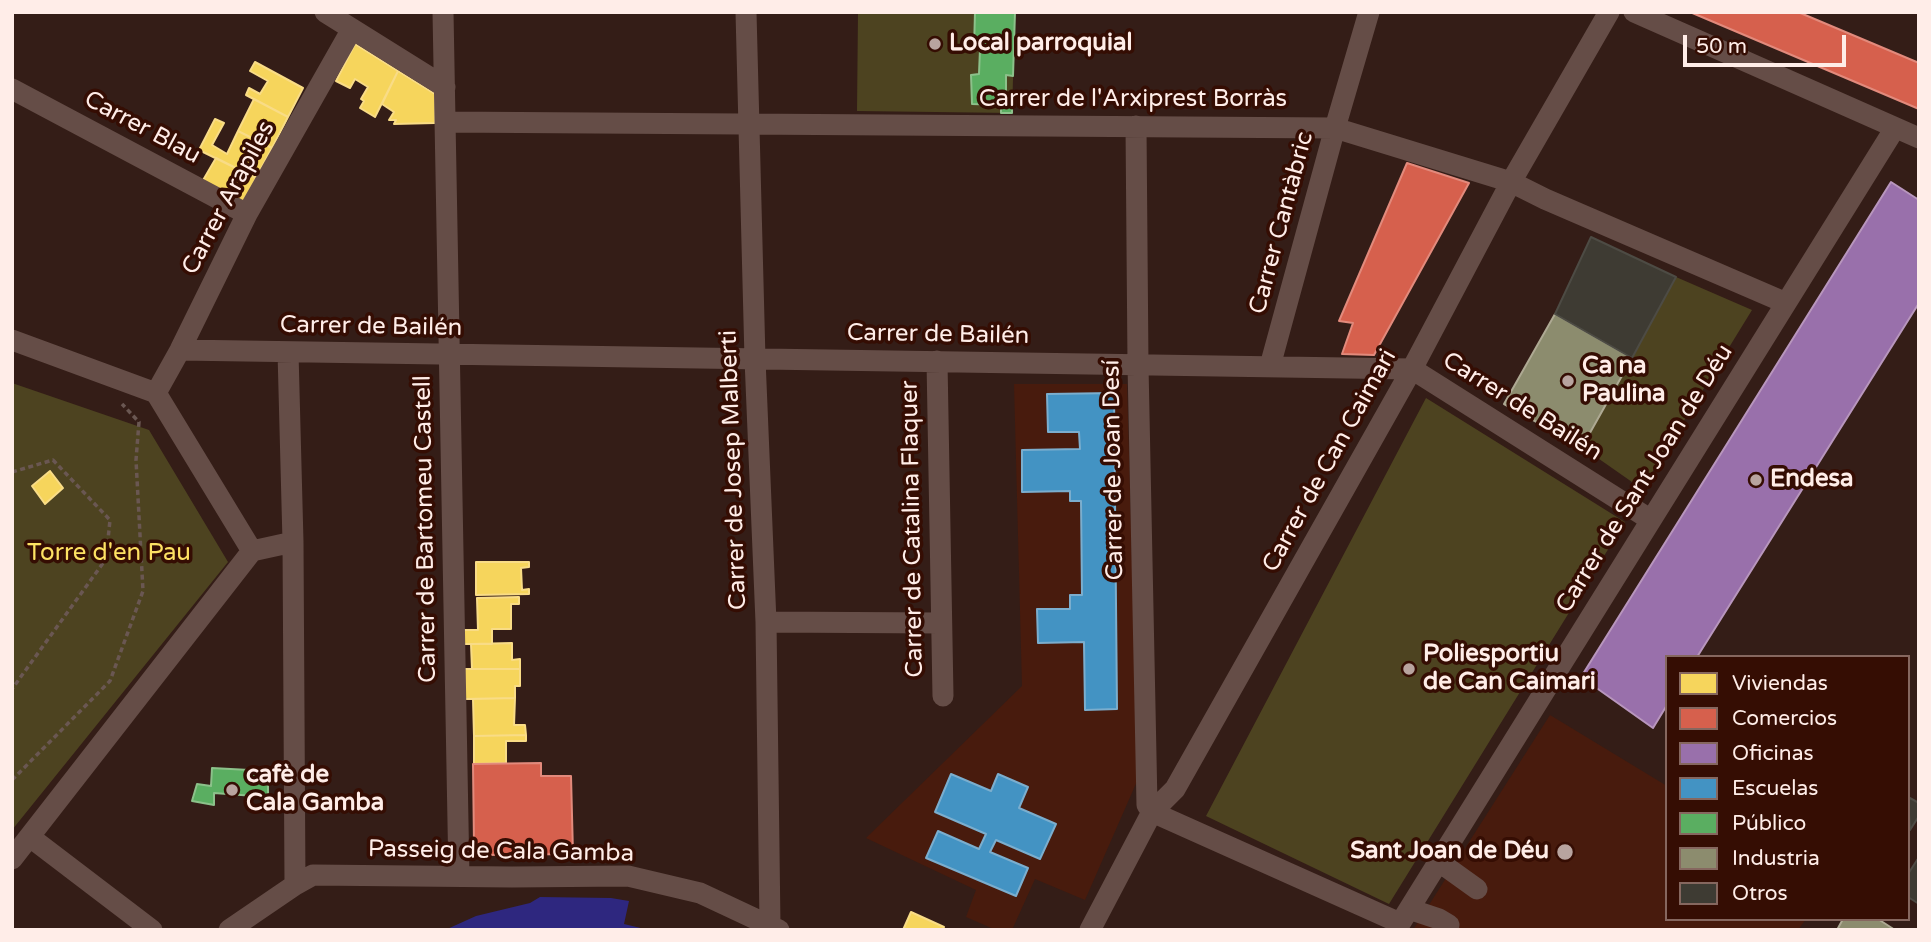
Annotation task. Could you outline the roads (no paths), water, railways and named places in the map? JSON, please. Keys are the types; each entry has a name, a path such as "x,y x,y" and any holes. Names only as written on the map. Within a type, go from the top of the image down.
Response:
{"street":[{"path":"325,12 445,87"},
{"name":"Carrer de Bartomeu Castell","path":"443,12 459,876"},
{"name":"Carrer de Josep Malberti","path":"746,12 775,928"},
{"name":"Carrer Cantàbric","path":"1270,366 1369,12"},
{"name":"Carrer de Can Caimari","path":"1090,930 1152,812 1175,789 1412,369 1511,182 1608,12"},
{"path":"1634,12 1919,138"},
{"name":"Carrer Arapiles","path":"156,393 247,214 352,29"},
{"name":"Carrer Blau","path":"12,89 247,214"},
{"name":"Carrer de l'Arxiprest Borràs","path":"445,122 1335,128 1511,182 1786,303"},
{"name":"Carrer de Joan Desí","path":"1136,126 1147,805 1152,812"},
{"name":"Carrer de Sant Joan de Déu","path":"1402,920 1895,128"},
{"path":"12,340 156,393 252,551"},
{"name":"Carrer de Bailén","path":"180,350 1412,369 1651,520"},
{"path":"288,352 293,542 295,885"},
{"name":"Carrer de Catalina Flaquer","path":"937,361 943,696"},
{"path":"12,859 252,551 293,542"},
{"path":"766,622 941,623"},
{"path":"1152,812 1402,920 1439,919 1449,925"},
{"path":"30,837 152,930"},
{"path":"1438,861 1477,889"},
{"name":"Passeig de Cala Gamba","path":"229,930 313,875 628,876 700,893 775,928"}],"place":[{"name":"Local parroquial","path":"935,44"},
{"name":"Ca na Paulina","path":"1568,381"},
{"name":"Endesa","path":"1756,480"},
{"name":"Poliesportiu de Can Caimari","path":"1409,669"},
{"name":"cafè de Cala Gamba","path":"232,790"},
{"name":"Sant Joan de Déu","path":"1565,852"}],"park label":[{"name":"Torre d'en Pau","path":"109,554"}]}
